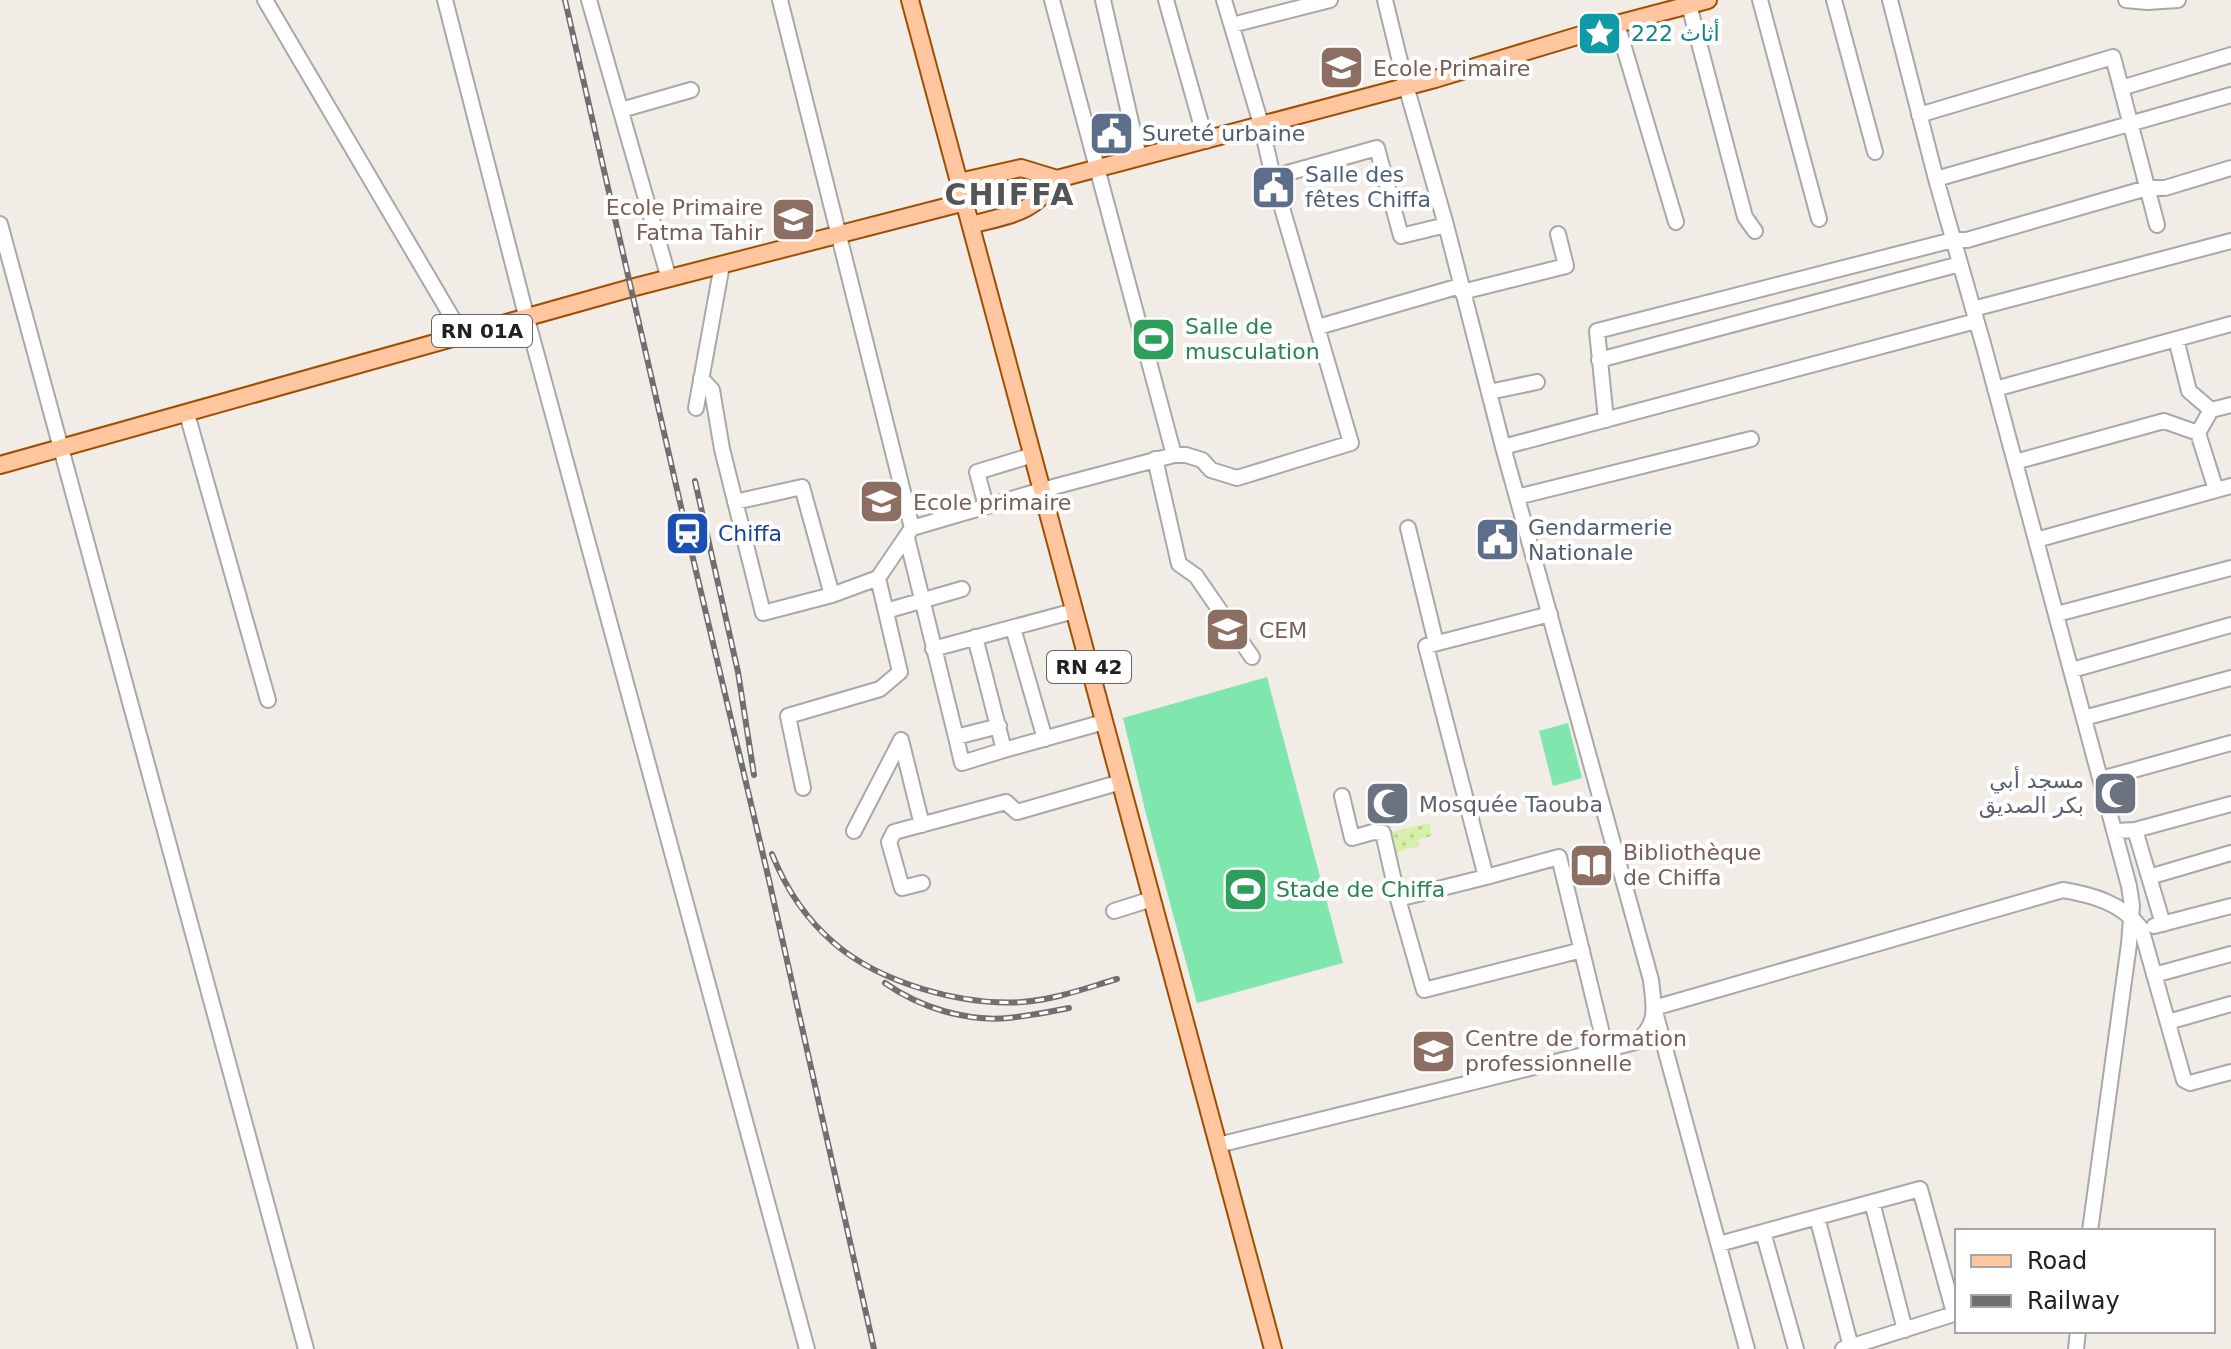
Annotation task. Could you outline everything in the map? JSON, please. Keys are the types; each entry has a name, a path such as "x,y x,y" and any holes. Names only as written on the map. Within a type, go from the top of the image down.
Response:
{"main road":[{"name":"RN 42","path":"910,0 1273,1349"},
{"path":"959,182 1021,168 1057,179 1206,141 1708,0"},
{"path":"971,225 1032,207 1046,195 1057,179"},
{"name":"RN 01A","path":"0,465 669,279 965,202"}],"street":[{"path":"265,0 463,336"},
{"path":"445,0 527,319 807,1349"},
{"path":"589,0 669,279"},
{"path":"780,0 840,236 933,649 962,763 1104,722"},
{"path":"1052,0 1174,455"},
{"path":"1103,0 1139,157"},
{"path":"1166,0 1206,141"},
{"path":"701,378 712,390 722,449 763,613 832,595 878,578 909,533 986,506 1174,455 1202,460 1211,470 1237,478 1351,443 1224,0"},
{"path":"1232,25 1330,0"},
{"path":"1385,0 1503,447 1651,980 1654,1008 1747,1349"},
{"path":"1760,0 1819,219"},
{"path":"1834,0 1875,152"},
{"path":"1890,0 2115,831 2136,923 2184,1080 2190,1083 2231,1072"},
{"path":"2126,0 2178,0"},
{"path":"1689,5 1745,217 1755,231"},
{"path":"1617,24 1676,222"},
{"path":"2121,88 2231,55"},
{"path":"1919,115 2113,57 2157,225"},
{"path":"621,110 691,90"},
{"path":"1936,179 2231,95"},
{"path":"1273,177 1377,148 1401,236 1446,225"},
{"path":"1606,420 1597,331 1953,240 1967,240 2147,188 2165,188 2231,168"},
{"path":"0,224 306,1349"},
{"path":"1318,327 1461,289 1566,266 1558,234"},
{"path":"1503,447 2231,241"},
{"path":"1599,360 1960,264"},
{"path":"696,408 722,265"},
{"path":"1995,389 2231,324"},
{"path":"2176,339 2189,391 2211,410"},
{"path":"1489,392 1537,382"},
{"path":"2198,433 2211,410 2231,405"},
{"path":"187,414 268,700"},
{"path":"2015,462 2164,421 2198,433 2224,488 2036,540"},
{"path":"1517,497 1751,439"},
{"path":"986,506 977,472 1033,455"},
{"path":"1155,459 1179,564 1196,576 1252,657"},
{"path":"735,502 802,487 832,595"},
{"path":"1408,528 1436,643"},
{"path":"2057,614 2231,568"},
{"path":"803,788 788,716 880,689 900,672 878,578"},
{"path":"886,611 962,589"},
{"path":"933,649 1074,611"},
{"path":"1486,877 1426,646 1550,614"},
{"path":"2072,670 2231,625"},
{"path":"1013,628 1045,739"},
{"path":"975,637 1004,750"},
{"path":"2084,718 2231,678"},
{"path":"956,737 999,726"},
{"path":"854,831 901,740 922,825"},
{"path":"2101,779 2231,743"},
{"path":"922,883 902,888 889,842 894,832 1006,802 1017,812 1121,782"},
{"path":"1342,796 1352,838 1373,832 1383,833 1424,990 1582,950"},
{"path":"2115,831 2135,830 2231,804"},
{"path":"2135,830 2163,924"},
{"path":"2149,877 2231,853"},
{"path":"1398,899 1559,857 1606,1050"},
{"path":"1654,1008 2063,890 2107,901 2136,923 2163,924 2231,906"},
{"path":"1114,911 1152,899"},
{"path":"2090,1229 2136,923"},
{"path":"2154,975 2231,954"},
{"path":"2168,1022 2231,1004"},
{"path":"1218,1145 1636,1042 1649,1031 1654,1008"},
{"path":"1719,1244 1817,1217 1920,1189 1955,1313 1847,1348 1817,1217"},
{"path":"1872,1202 1905,1330"},
{"path":"1763,1232 1796,1349"}],"green space":[{"name":"Stade de Chiffa","path":"1267,677 1343,963 1197,1003 1123,718"},
{"path":"1568,723 1582,778 1553,786 1539,731"},
{"path":"1429,823 1432,836 1418,840 1419,846 1397,852 1392,832"}],"railway":[{"path":"565,0 874,1349"},
{"path":"695,481 738,672 754,775"},
{"path":"772,854 798,903 814,924 853,957 898,980 948,996 1022,1002 1046,999 1117,979"},
{"path":"885,983 928,1006 976,1018 1008,1018 1069,1008"}],"place":[{"name":"أثاث 222","path":"1600,33"},
{"name":"Ecole Primaire","path":"1342,68"},
{"name":"Sureté urbaine","path":"1111,133"},
{"name":"Salle des fêtes Chiffa","path":"1274,187"},
{"name":"Ecole Primaire Fatma Tahir","path":"794,220"},
{"name":"Salle de musculation","path":"1154,339"},
{"name":"Ecole primaire","path":"882,502"},
{"name":"Chiffa","path":"687,533"},
{"name":"Gendarmerie Nationale","path":"1497,540"},
{"name":"CEM","path":"1228,630"},
{"name":"مسجد أبي بكر الصديق","path":"2115,793"},
{"name":"Mosquée Taouba","path":"1388,804"},
{"name":"Bibliothèque de Chiffa","path":"1592,865"},
{"name":"Stade de Chiffa","path":"1245,889"},
{"name":"Centre de formation professionnelle","path":"1434,1051"}],"district":[{"name":"CHIFFA","path":"1010,194"}]}
